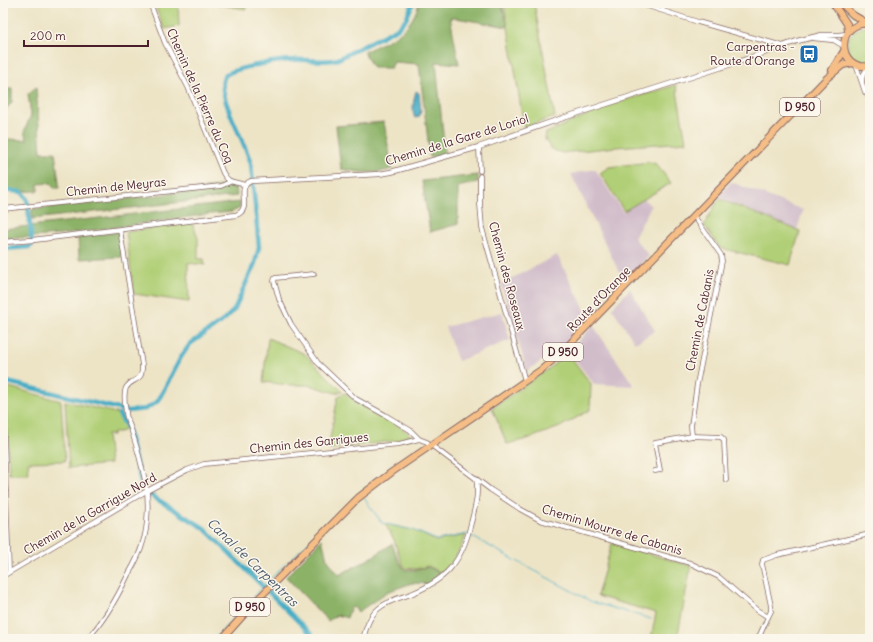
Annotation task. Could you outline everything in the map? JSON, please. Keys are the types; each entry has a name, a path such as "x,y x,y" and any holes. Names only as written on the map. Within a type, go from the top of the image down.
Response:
{"main road":[{"path":"833,3 843,17 848,33 855,26 866,23"},
{"path":"841,3 848,11 866,23"},
{"name":"D 950","path":"844,48 848,33"},
{"path":"844,48 846,56 854,64 869,67"},
{"name":"Route d'Orange","path":"827,78 844,48"},
{"name":"Route d'Orange","path":"222,639 255,602 358,498 432,444 541,370 561,353 827,78 843,65 854,64"}],"street":[{"name":"Chemin de la Pierre du Coq","path":"150,3 165,43 188,87 220,168 230,182 245,185"},
{"path":"638,3 783,46"},
{"name":"Chemin de la Gare de Loriol","path":"245,185 253,181 379,174 391,172 479,147 783,46 822,35 839,35 848,33"},
{"name":"Chemin de la Gare de Loriol","path":"813,38 834,40 844,48"},
{"path":"854,64 862,81 865,92 870,98"},
{"path":"862,81 863,75 869,67"},
{"name":"Chemin des Roseaux","path":"479,147 482,228 525,380"},
{"name":"Chemin de Meyras","path":"3,209 221,186 230,182"},
{"path":"3,242 236,216 242,211 245,185"},
{"name":"Chemin de Cabanis","path":"692,436 691,426 697,384 722,261 721,255 694,216"},
{"path":"87,639 106,617 138,557 144,541 146,528 146,492 126,412 126,388 130,383 141,376 142,365 121,230"},
{"path":"314,274 275,278 274,281 279,299 291,324 318,363 356,399 410,430 419,439 432,444"},
{"path":"3,412 9,572"},
{"path":"655,471 660,470 655,442 692,436 721,437 724,440 726,480"},
{"name":"Chemin des Garrigues","path":"187,470 204,464 399,444 419,439"},
{"name":"Chemin Mourre de Cabanis","path":"432,444 508,502 540,520 690,563 715,574 767,619"},
{"name":"Chemin de la Garrigue Nord","path":"3,576 146,492 187,470"},
{"path":"363,639 370,619 378,609 393,601 430,586 448,572 468,539 477,502 476,478"},
{"path":"758,639 771,611 762,564 763,560 777,555 870,534"}],"shaded area":[{"path":"595,169 623,212 644,199 651,206 634,238 649,256 624,282 571,174"},
{"path":"731,182 803,210 797,230 717,197"},
{"path":"557,255 590,320 560,349 527,371 501,284"},
{"path":"630,289 655,331 635,343 612,308"},
{"path":"502,312 510,340 458,361 445,327"},
{"path":"593,325 634,386 594,384 569,352"}],"green space":[{"path":"154,3 178,3 179,26 164,29"},
{"path":"209,3 245,3 246,9"},
{"path":"419,3 483,3 502,5 508,27 450,17 459,64 436,62 445,154 430,158 419,64 394,62 391,68 373,68 364,52 390,39 404,29 410,22"},
{"path":"504,3 534,3 555,117 524,127"},
{"path":"866,27 870,28 870,63 861,62 854,59 848,47 852,34 858,29"},
{"path":"676,85 686,142 616,147 562,153 551,149 545,139 546,133 613,104"},
{"path":"36,87 41,152 55,152 59,188 54,188 51,183 38,184 38,191 16,191 3,193 3,150 6,139 27,140 24,132 31,115 28,94"},
{"path":"3,89 12,89 12,102 3,113"},
{"path":"384,122 392,169 379,172 360,172 341,169 336,126"},
{"path":"650,162 656,164 671,183 624,211 600,173 609,167"},
{"path":"478,175 478,182 458,187 458,224 430,232 422,181"},
{"path":"230,184 236,185 237,196 32,219 32,209 156,195"},
{"path":"719,199 800,231 790,265 720,248 704,225"},
{"path":"240,202 240,208 232,212 60,235 3,239 3,229"},
{"path":"189,223 193,225 198,238 198,259 204,259 205,265 188,263 189,302 134,294 126,232"},
{"path":"119,232 122,257 79,259 78,237"},
{"path":"268,338 305,354 342,391 336,393 309,385 288,385 263,382"},
{"path":"567,352 591,384 590,410 560,427 527,439 507,444 492,408 550,368"},
{"path":"5,386 61,401 65,461 28,462 29,474 9,474"},
{"path":"345,393 361,405 405,430 413,437 411,439 328,449 338,396"},
{"path":"65,401 116,413 126,426 123,431 113,433 113,435 107,435 110,464 69,468"},
{"path":"385,524 413,530 436,541 466,535 456,556 442,573 428,566 416,569 405,568 394,540"},
{"path":"322,539 327,559 339,575 369,559 392,544 399,561 405,570 416,570 428,567 442,574 429,584 412,583 387,592 358,612 353,607 350,609 347,618 337,615 328,621 286,577"},
{"path":"612,543 691,566 677,639 651,639 656,613 597,596"}],"water":[{"path":"416,91 419,93 421,111 419,117 415,118 413,109"}],"waterway":[{"name":"Canal de Carpentras","path":"3,381 128,411 146,409 158,401 181,357 190,344 224,320 234,310 255,263 259,247 251,164 223,92 223,82 225,76 246,67 279,61 327,61 338,59 398,28 406,19 413,3"},
{"name":"Canal de Carpentras","path":"3,190 22,192 27,199 32,242 32,245 29,247 3,249"},
{"name":"Canal de Carpentras","path":"119,414 127,427 141,483 144,489"},
{"path":"394,467 426,445"},
{"path":"359,493 387,472"},
{"name":"Canal de Carpentras","path":"150,495 204,528 316,639"},
{"path":"364,498 382,523 413,530 437,540 467,534"},
{"path":"214,639 266,583 344,508"},
{"path":"469,535 592,602 651,619"}],"place":[{"name":"Carpentras - Route d'Orange","path":"809,54"}]}
